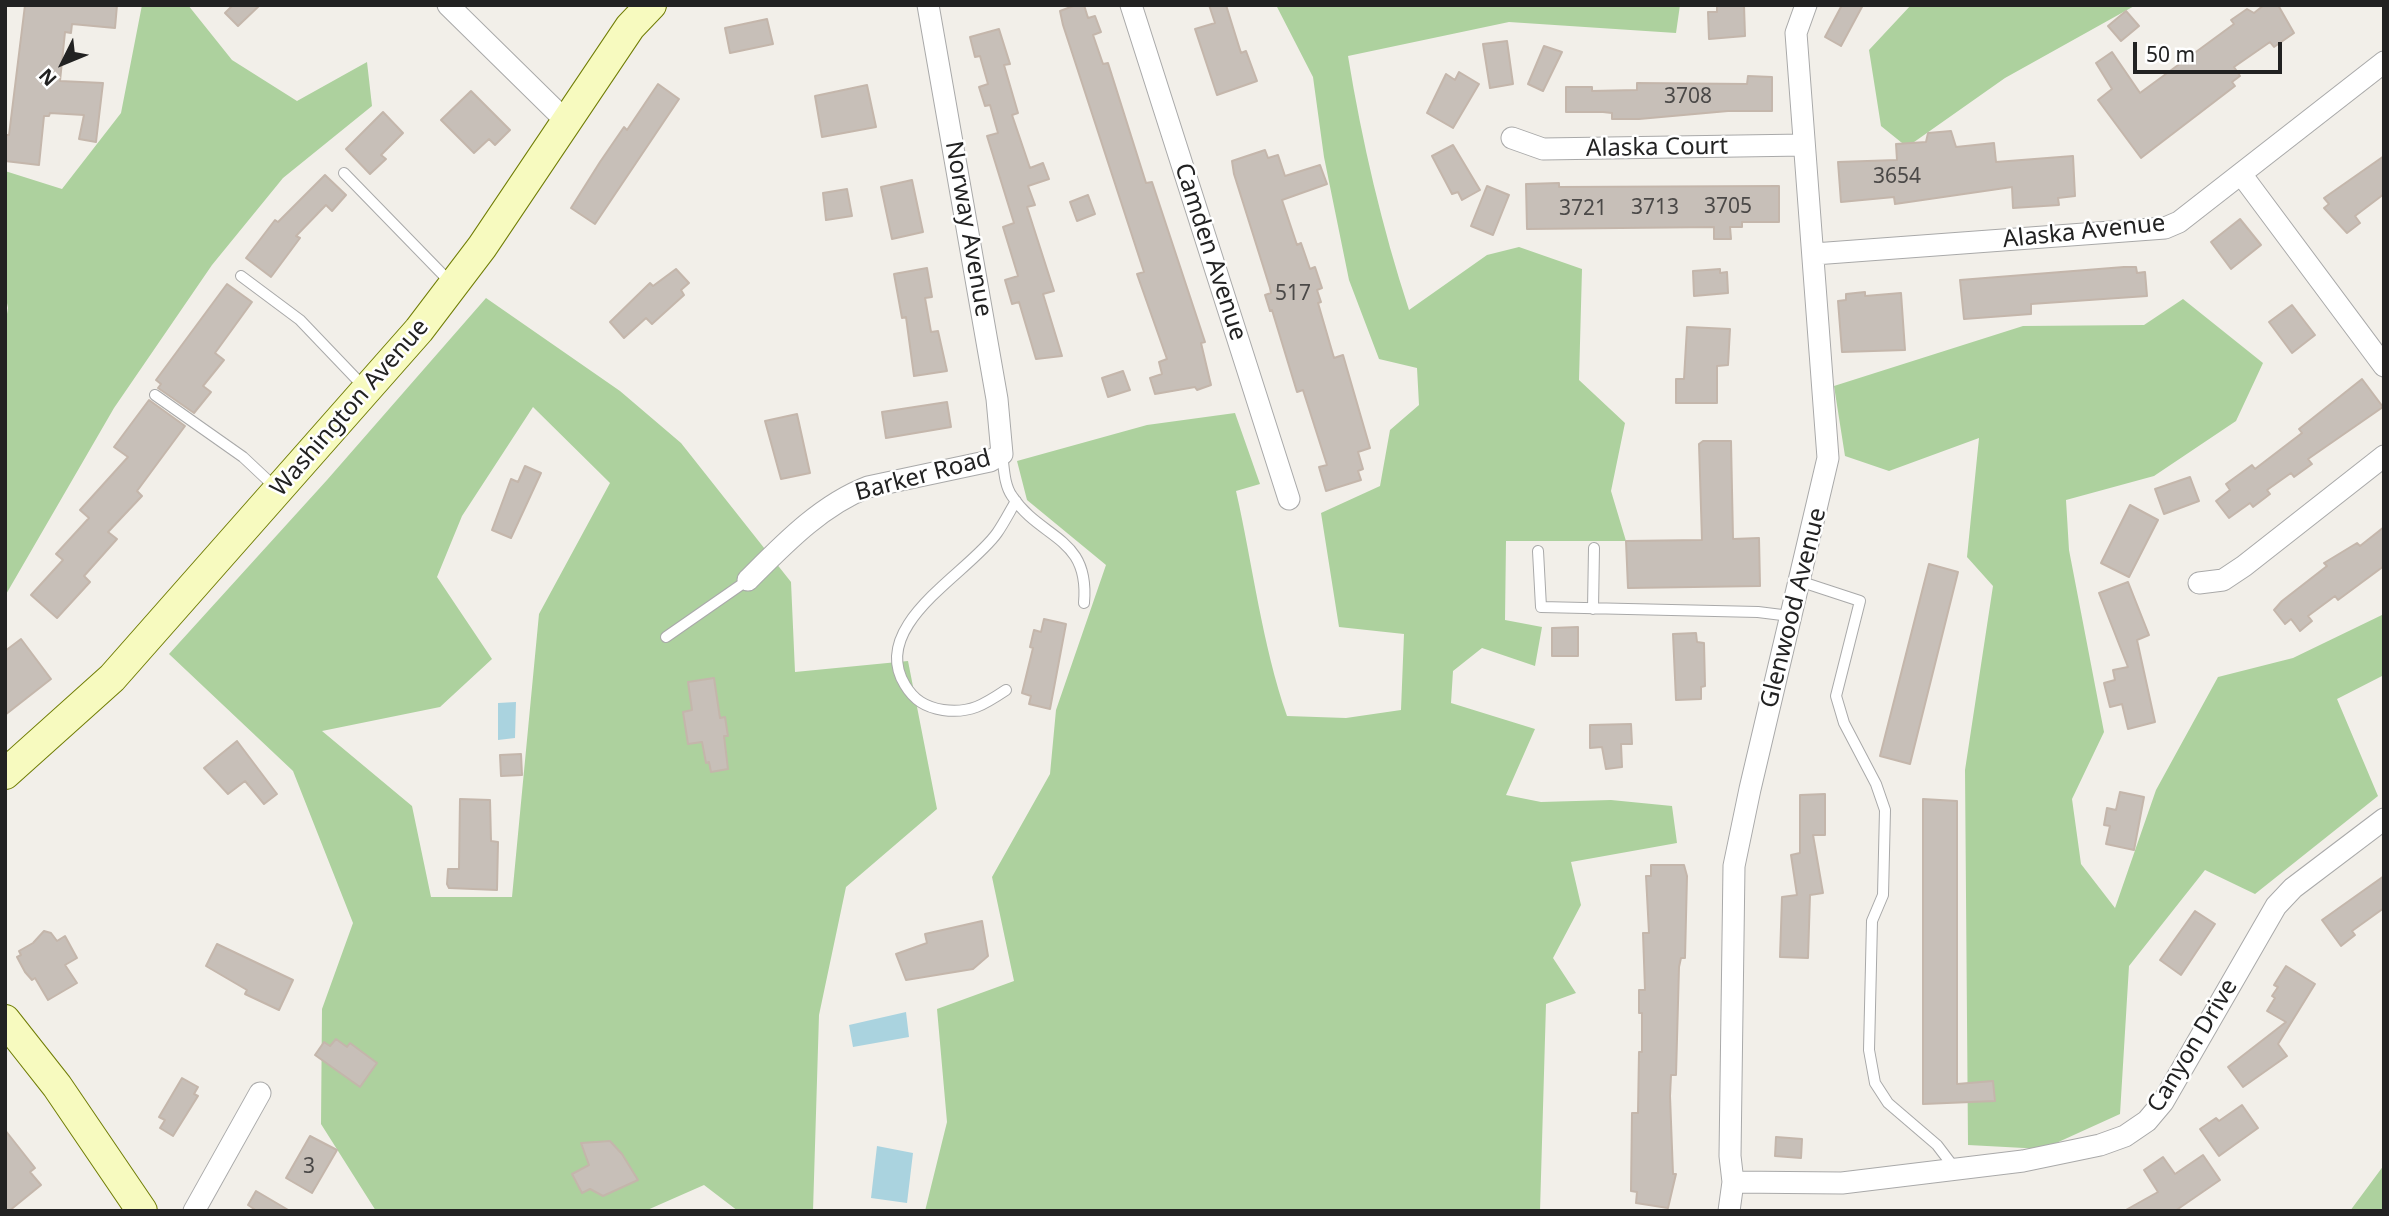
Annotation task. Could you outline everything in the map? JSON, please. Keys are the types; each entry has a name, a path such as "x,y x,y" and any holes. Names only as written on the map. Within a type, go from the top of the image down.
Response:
{"street":[{"path":"448,5 566,121"},
{"name":"Washington Avenue","path":"5,774 112,678 367,390 454,286 630,27 651,5"},
{"name":"Norway Avenue","path":"928,5 998,398 1002,454"},
{"name":"Camden Avenue","path":"1131,5 1289,499"},
{"name":"Glenwood Avenue","path":"1729,1211 1733,1182 1730,1156 1734,866 1828,458 1796,33 1806,5"},
{"name":"Alaska Avenue","path":"1814,254 2165,228 2179,222 2384,62"},
{"name":"Alaska Court","path":"1512,138 1543,149 1804,145"},
{"path":"2241,174 2384,366"},
{"name":"Barker Road","path":"748,580 776,552 849,495 868,487 990,461 1002,454"},
{"path":"2199,583 2223,580 2244,566 2384,456"},
{"name":"Canyon Drive","path":"1733,1182 1842,1183 1956,1170 2023,1161 2100,1145 2125,1136 2147,1121 2163,1102 2276,906 2293,888 2384,819"},
{"path":"8,1028 95,1139 142,1211"},
{"path":"194,1211 260,1093"}],"lane":[{"path":"344,173 454,286"},
{"path":"241,276 300,320 367,390"},
{"path":"155,395 243,457 278,490"},
{"path":"1002,454 1007,485 1016,501 1078,559 1086,583 1084,603"},
{"path":"1006,690 979,709 955,711 930,708 912,698 902,681 897,663 900,641 909,621 997,534 1016,501"},
{"path":"1593,609 1594,548"},
{"path":"1538,551 1541,607 1758,612 1790,616"},
{"path":"666,637 748,580"},
{"path":"1799,581 1860,601 1836,696 1844,723 1876,784 1885,810 1883,895 1872,921 1870,1050 1875,1083 1888,1103 1937,1145 1956,1170"}],"green space":[{"path":"142,5 188,5 232,60 297,101 367,62 372,106 283,178 212,265 114,408 5,596 5,326 8,308 5,293 5,171 62,189 121,113"},
{"path":"1276,5 1680,5 1676,33 1509,22 1348,56 1374,184 1409,310 1487,255 1519,247 1582,269 1579,380 1625,423 1611,491 1626,541 1506,541 1505,620 1542,627 1535,666 1482,648 1453,671 1451,703 1535,729 1506,795 1541,802 1611,800 1672,806 1677,843 1571,862 1581,905 1553,958 1576,993 1546,1004 1540,1211 925,1211 947,1122 937,1009 1014,981 992,877 1050,774 1056,710 1106,565 1027,500 1017,461 1147,425 1235,413 1260,484 1236,491 1264,633 1287,716 1346,718 1401,710 1404,634 1339,627 1321,513 1380,486 1390,430 1419,405 1417,368 1379,359 1349,280 1324,157 1313,77"},
{"path":"1911,5 2136,5 2005,78 1907,147 1881,126 1869,50"},
{"path":"486,298 620,391 681,443 791,582 795,672 908,661 937,809 846,887 819,1015 813,1211 738,1211 704,1185 645,1211 376,1211 321,1124 322,1009 353,923 293,771 169,654 327,480","holes":["533,407 610,483 539,614 512,897 431,897 412,806 322,731 440,707 492,659 437,577 462,516"]},
{"path":"2183,299 2263,363 2236,421 2154,476 2066,500 2069,550 2104,732 2072,799 2081,864 2115,908 2156,790 2218,677 2293,658 2384,614 2384,675 2337,699 2378,796 2255,894 2205,870 2129,966 2120,1114 2043,1149 1968,1145 1965,770 1993,586 1967,557 1979,438 1889,471 1845,456 1834,386 2023,326 2144,325"},
{"path":"2384,1165 2384,1211 2350,1211"}],"water":[{"path":"516,702 515,738 498,740 498,703"},
{"path":"906,1012 909,1037 853,1047 849,1025"},
{"path":"877,1146 913,1153 907,1203 871,1198"}],"building":[{"path":"25,5 117,5 115,28 72,24 71,33 65,32 60,81 103,83 96,142 79,139 84,115 50,113 49,116 44,116 39,165 5,161 5,135 9,135"},
{"path":"233,5 260,5 238,26 225,13"},
{"path":"1084,5 1088,18 1095,16 1101,32 1093,35 1103,64 1108,63 1146,183 1152,182 1205,342 1201,343 1211,385 1197,390 1195,387 1155,394 1150,378 1162,374 1159,362 1167,359 1137,274 1144,272 1063,25 1060,11"},
{"path":"1209,5 1226,5 1241,53 1246,51 1257,81 1217,95 1195,29 1215,23"},
{"path":"1717,5 1744,5 1745,36 1709,39 1708,12 1717,12"},
{"path":"1842,5 1863,5 1841,46 1825,37"},
{"path":"2264,5 2278,5 2294,33 2274,47 2270,42 2234,67 2240,76 2232,82 2235,86 2141,158 2098,100 2112,89 2096,63 2112,52 2140,93 2234,24 2231,20 2247,9 2254,13"},
{"path":"2126,11 2139,26 2121,41 2108,26"},
{"path":"767,19 773,44 730,53 725,28"},
{"path":"999,29 1010,64 1004,65 1018,113 1012,115 1030,168 1043,163 1049,179 1028,186 1035,205 1027,207 1054,291 1043,294 1062,356 1036,359 1019,302 1012,304 1005,280 1018,276 1003,227 1014,223 987,136 998,133 990,105 985,106 979,87 988,84 980,56 975,57 970,37"},
{"path":"1507,41 1513,84 1490,88 1483,44"},
{"path":"1544,46 1562,52 1543,91 1528,84"},
{"path":"1459,72 1479,84 1453,128 1427,113 1446,74 1455,80"},
{"path":"1748,76 1772,77 1772,111 1728,111 1639,119 1612,119 1612,113 1603,112 1566,112 1566,87 1592,87 1592,91 1637,90 1637,83 1747,84"},
{"path":"658,84 679,99 595,224 571,208 624,127 627,130"},
{"path":"867,85 876,127 822,137 815,96"},
{"path":"471,91 510,130 495,145 489,139 474,153 441,120"},
{"path":"383,112 403,133 381,155 386,159 370,174 346,149"},
{"path":"1951,131 1956,147 1994,143 1996,162 2073,156 2075,196 2058,198 2059,205 2013,208 2012,187 1895,204 1894,197 1841,202 1838,162 1897,160 1896,144 1926,142 1928,133"},
{"path":"1453,145 1480,190 1462,200 1458,192 1452,194 1432,156"},
{"path":"1265,150 1268,158 1278,155 1285,176 1320,165 1327,184 1282,200 1297,245 1301,243 1310,269 1315,267 1322,288 1317,290 1321,302 1318,303 1334,358 1343,355 1370,448 1358,452 1363,469 1358,471 1361,480 1326,491 1319,467 1327,465 1303,390 1297,392 1272,310 1270,311 1265,295 1271,293 1270,288 1234,174 1232,161"},
{"path":"2384,156 2384,194 2355,216 2360,223 2347,233 2324,208 2329,204 2324,198"},
{"path":"325,175 346,195 332,211 326,205 296,236 300,238 271,277 246,258 275,220 278,222"},
{"path":"912,180 923,232 892,239 881,187"},
{"path":"1559,183 1559,187 1779,186 1779,222 1742,222 1742,227 1730,227 1731,239 1714,239 1714,227 1527,229 1526,184"},
{"path":"1487,186 1509,195 1493,235 1471,226"},
{"path":"847,189 852,216 826,220 823,193"},
{"path":"1088,195 1095,214 1077,221 1070,202"},
{"path":"2240,219 2261,245 2231,269 2211,242"},
{"path":"2136,267 2137,273 2145,272 2147,296 2031,304 2031,314 1964,319 1960,280"},
{"path":"927,268 932,297 925,298 931,332 938,331 947,371 914,376 906,317 902,318 894,274"},
{"path":"676,269 689,283 681,290 684,295 652,324 646,318 624,338 610,322 650,283 653,286"},
{"path":"1720,269 1720,273 1727,272 1728,293 1694,296 1693,271"},
{"path":"227,284 252,302 215,353 224,360 203,386 211,392 194,413 158,388 161,384 156,380"},
{"path":"1865,292 1865,296 1901,293 1905,350 1842,352 1838,301 1846,300 1846,294"},
{"path":"2292,305 2315,335 2292,353 2269,322"},
{"path":"1687,327 1730,329 1728,365 1717,366 1717,403 1676,403 1676,379 1684,379"},
{"path":"1123,371 1130,390 1108,397 1102,378"},
{"path":"2362,379 2383,407 2308,459 2312,464 2294,477 2291,473 2267,490 2270,494 2253,507 2250,503 2229,518 2216,501 2230,490 2226,484 2252,465 2255,469 2302,433 2299,429"},
{"path":"149,400 185,426 137,491 142,496 108,532 117,539 84,576 90,582 57,618 31,595 63,560 56,554 89,518 80,510 128,457 114,447"},
{"path":"947,402 951,427 886,438 882,412"},
{"path":"797,414 810,473 781,479 765,421"},
{"path":"1703,441 1731,441 1733,539 1759,538 1760,586 1628,588 1626,541 1702,540 1699,444"},
{"path":"525,466 541,473 511,538 492,530 511,479 518,482"},
{"path":"2190,477 2199,501 2164,514 2155,489"},
{"path":"2130,505 2158,520 2129,577 2101,563"},
{"path":"2384,527 2384,566 2338,600 2335,596 2308,616 2312,621 2300,631 2291,619 2285,624 2274,610 2282,601 2327,566 2324,563 2357,543 2360,546"},
{"path":"1929,564 1958,572 1910,764 1880,756"},
{"path":"2128,582 2149,635 2137,640 2155,722 2128,729 2122,704 2110,707 2104,683 2115,680 2113,670 2128,667 2099,593"},
{"path":"1044,619 1066,624 1050,709 1029,704 1031,696 1022,693 1033,648 1030,647 1034,630 1041,632"},
{"path":"1578,627 1578,656 1552,656 1552,628"},
{"path":"1696,633 1697,642 1704,643 1705,686 1701,687 1701,699 1676,700 1673,634"},
{"path":"21,639 51,679 5,715 5,651"},
{"path":"714,678 720,718 725,717 728,736 724,736 728,769 711,772 709,762 706,763 702,742 688,744 683,712 692,710 688,682"},
{"path":"1631,724 1632,744 1621,744 1622,767 1606,769 1602,747 1590,748 1590,725"},
{"path":"237,741 277,794 264,804 245,781 228,794 204,768"},
{"path":"521,754 522,775 501,776 500,755"},
{"path":"2120,792 2144,797 2134,850 2106,844 2110,826 2104,825 2107,808 2116,810"},
{"path":"1825,794 1825,835 1813,835 1823,893 1810,895 1808,958 1780,957 1782,897 1797,895 1791,855 1800,853 1800,795"},
{"path":"460,799 490,800 491,841 498,842 497,890 449,888 447,884 448,869 459,869"},
{"path":"1923,799 1957,801 1957,1084 1993,1081 1995,1101 1923,1104"},
{"path":"1651,865 1684,865 1687,876 1685,958 1681,958 1679,967 1676,1075 1671,1075 1670,1096 1673,1174 1676,1174 1668,1208 1636,1203 1637,1192 1631,1191 1632,1113 1638,1113 1639,1052 1642,1052 1639,990 1645,990 1643,933 1649,933 1646,876 1651,876"},
{"path":"2384,876 2384,908 2352,931 2355,935 2341,946 2322,920"},
{"path":"2195,911 2215,924 2181,975 2160,960"},
{"path":"982,921 988,956 973,969 906,980 896,954 927,943 925,934"},
{"path":"44,931 51,933 57,941 65,936 77,958 65,965 77,983 48,1000 35,978 32,980 25,972 17,957 21,955 19,951 33,943"},
{"path":"217,944 293,980 279,1010 245,994 247,990 206,966"},
{"path":"2286,966 2315,984 2278,1044 2287,1056 2243,1087 2228,1067 2286,1022 2267,1011 2278,987 2274,985"},
{"path":"336,1039 347,1047 350,1043 377,1063 360,1087 315,1055 324,1042 330,1046"},
{"path":"182,1078 198,1087 194,1094 198,1096 173,1136 160,1128 165,1120 159,1117"},
{"path":"2242,1105 2258,1128 2219,1156 2200,1129 2216,1118 2219,1121"},
{"path":"5,1130 35,1168 30,1172 41,1185 9,1211 5,1211"},
{"path":"310,1136 337,1150 312,1193 286,1178"},
{"path":"1776,1137 1802,1139 1801,1158 1775,1156"},
{"path":"610,1141 622,1154 638,1180 603,1196 590,1189 582,1193 572,1174 589,1165 581,1143"},
{"path":"2203,1155 2220,1180 2175,1211 2124,1211 2158,1192 2144,1170 2163,1157 2175,1174"},
{"path":"256,1191 290,1211 257,1211 248,1205"}]}
